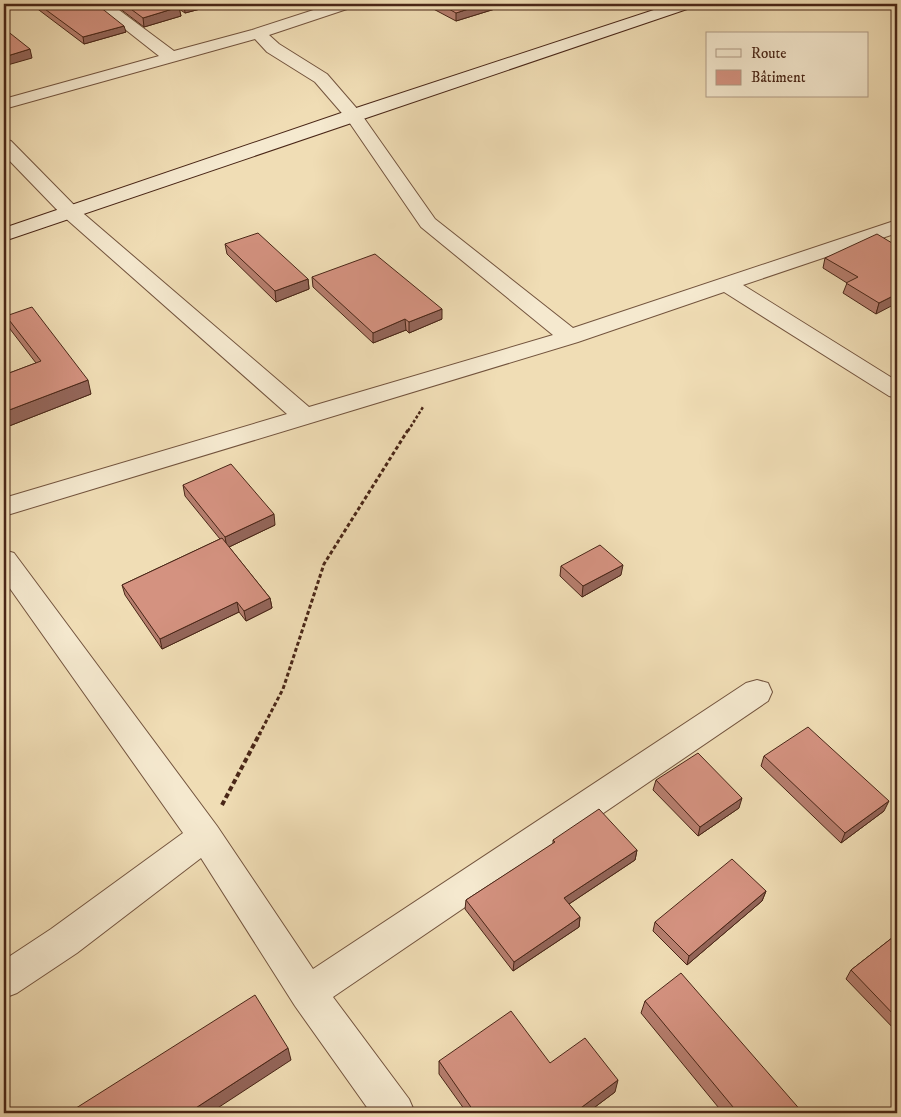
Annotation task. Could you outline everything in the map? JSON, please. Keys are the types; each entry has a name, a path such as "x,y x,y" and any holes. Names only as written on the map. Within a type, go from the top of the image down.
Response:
{"street":[{"path":"101,4 170,56"},
{"path":"4,104 170,56 258,33 347,4"},
{"path":"4,235 353,115 687,4"},
{"path":"258,33 273,48 321,78 353,115 428,223 570,337"},
{"path":"4,145 70,212 305,417"},
{"path":"4,507 570,337 897,226"},
{"path":"726,284 897,391"},
{"path":"4,560 206,836 308,993 395,1113"},
{"path":"308,993 756,692"},
{"path":"4,981 64,941 206,836"}],"path":[{"path":"206,836 283,690 324,564 444,375"}],"building":[{"path":"38,4 79,4 86,9 100,7 124,26 83,37"},
{"path":"124,4 174,4 179,7 143,18"},
{"path":"440,4 484,4 456,13"},
{"path":"6,30 30,49 4,57 4,31"},
{"path":"258,233 308,279 275,291 225,244"},
{"path":"877,234 897,246 897,294 879,303 846,283 858,277 825,258"},
{"path":"375,254 442,309 409,322 405,319 373,333 312,277"},
{"path":"32,307 88,380 4,412 4,375 41,361 6,316"},
{"path":"231,464 274,514 225,537 183,485"},
{"path":"222,538 270,598 244,611 237,602 160,639 122,585"},
{"path":"600,545 623,565 583,586 561,566"},
{"path":"808,727 889,801 845,833 764,756"},
{"path":"698,753 742,798 700,827 656,780"},
{"path":"599,809 637,850 564,898 580,917 514,962 466,900 555,842 553,840"},
{"path":"732,859 766,891 689,956 655,922"},
{"path":"897,934 897,1018 851,970"},
{"path":"681,973 803,1113 738,1113 645,1001"},
{"path":"255,995 288,1048 188,1113 75,1113 73,1110"},
{"path":"511,1011 550,1063 585,1038 618,1080 574,1113 475,1113 439,1061"}]}
